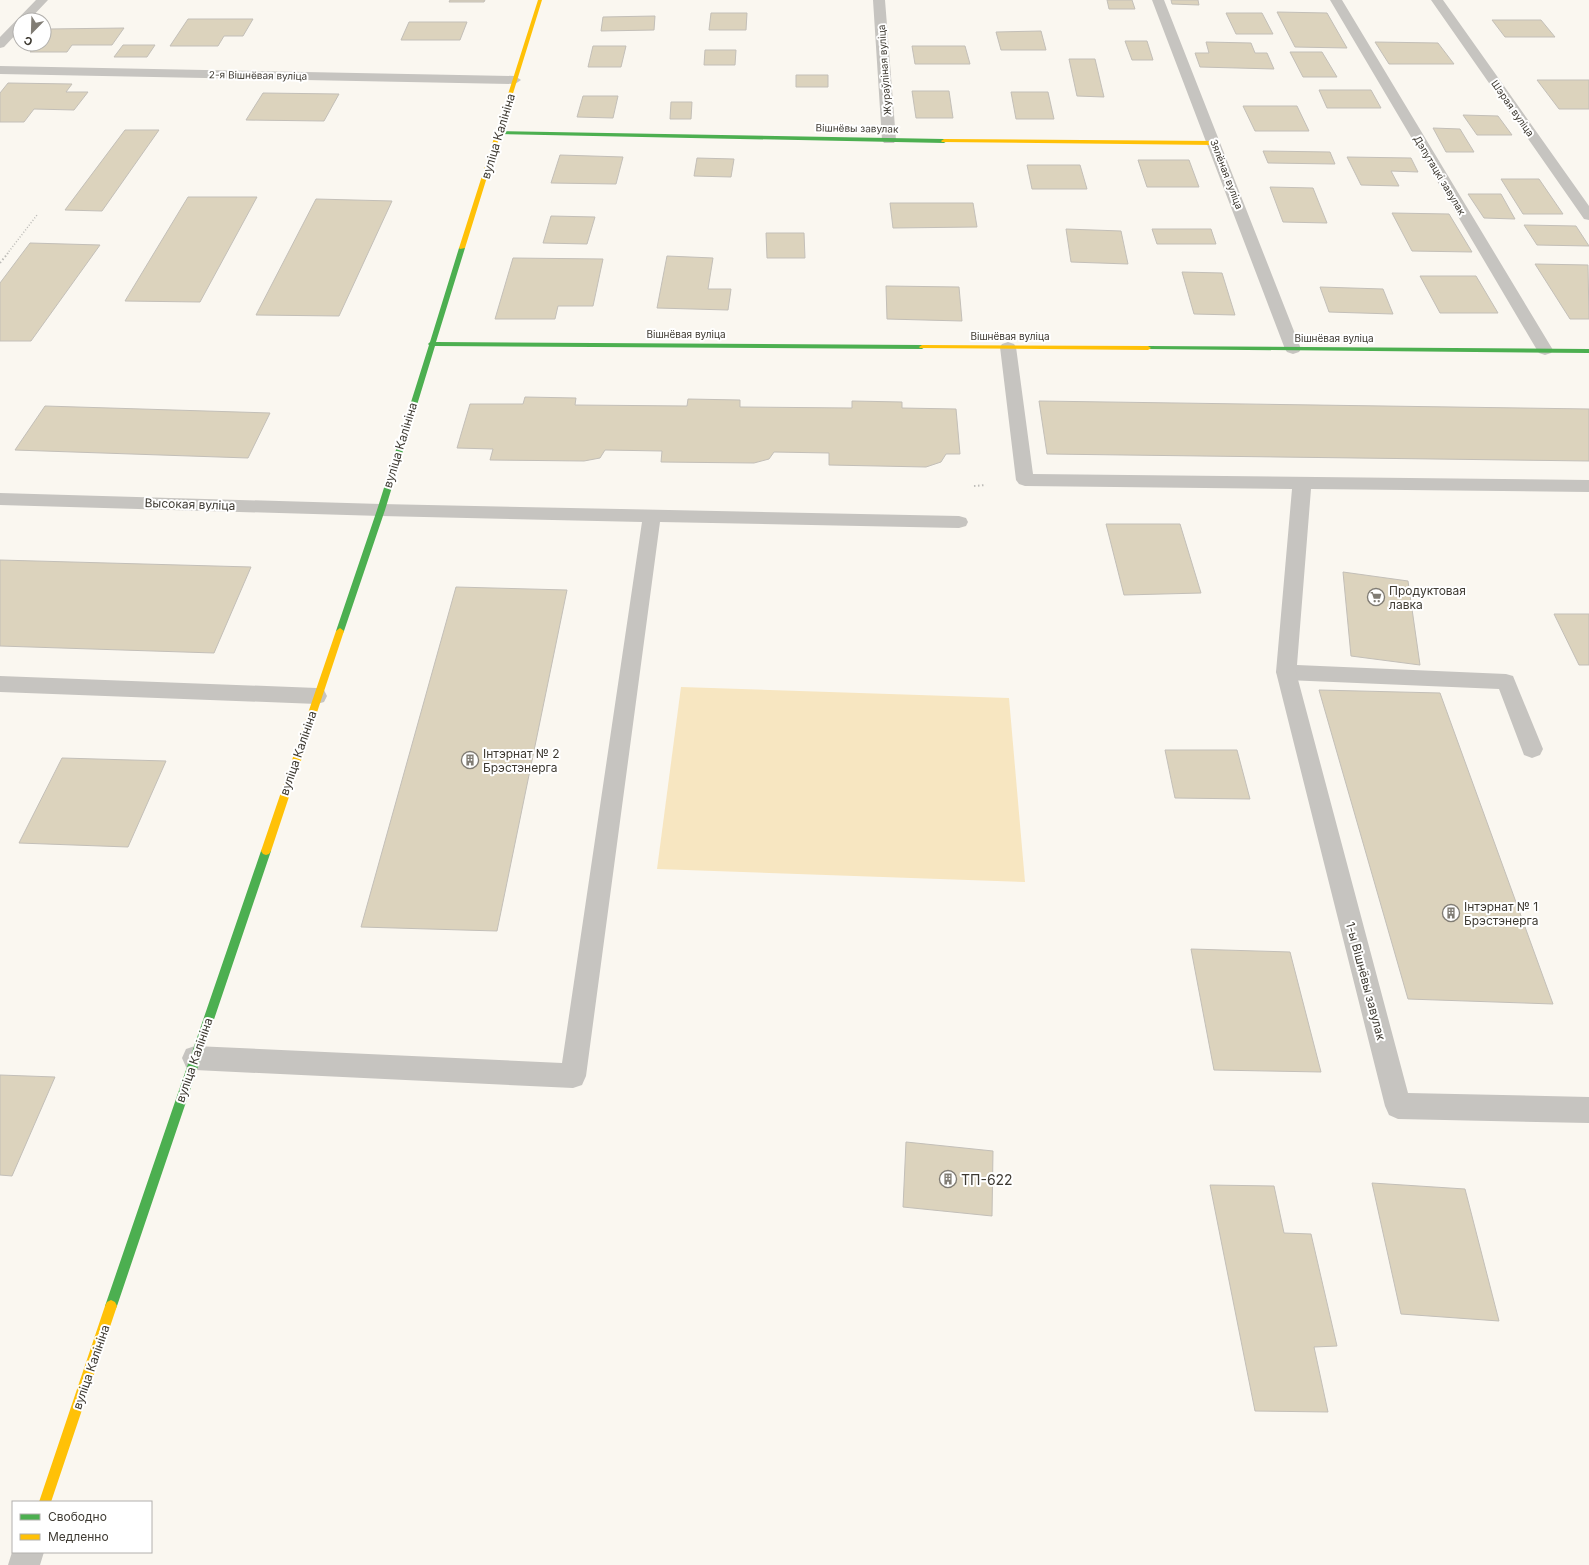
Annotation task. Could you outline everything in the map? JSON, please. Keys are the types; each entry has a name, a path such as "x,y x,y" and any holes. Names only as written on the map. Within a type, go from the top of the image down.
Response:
{"street":[{"path":"31,12 42,0"},
{"name":"вуліца Калініна","path":"45,1501 381,510 431,344 540,0"},
{"name":"Жураўліная вуліца","path":"879,0 889,140"},
{"name":"Зялёная вуліца","path":"1158,0 1215,143 1293,349"},
{"name":"Дэпутацкі завулак","path":"1336,0 1545,350"},
{"name":"Шэрая вуліца","path":"1436,0 1589,216"},
{"path":"0,44 12,31"},
{"name":"2-я Вішнёвая вуліца","path":"0,70 515,80"},
{"name":"Вішнёвы завулак","path":"499,133 889,140 1215,143"},
{"name":"Вішнёвая вуліца","path":"431,344 1589,351"},
{"path":"1008,348 1025,480 1589,486"},
{"path":"1302,483 1286,672 1506,682 1532,749"},
{"name":"Высокая вуліца","path":"0,499 381,510 959,522"},
{"path":"195,1058 573,1076 652,516"},
{"name":"1-ы Вішнёвы завулак","path":"1286,672 1398,1106 1589,1110"},
{"path":"0,684 317,696"},
{"path":"24,1565 28,1553"}],"path":[{"path":"0,263 37,215"}],"shaded area":[{"path":"681,687 1009,698 1025,882 657,869"}],"building":[{"path":"450,0 485,0 484,2 449,2"},
{"path":"1107,0 1132,0 1135,9 1109,9"},
{"path":"1171,0 1198,0 1199,5 1172,4"},
{"path":"1277,12 1327,13 1347,48 1295,47"},
{"path":"711,13 747,13 746,30 709,30"},
{"path":"1226,13 1262,13 1273,34 1236,34"},
{"path":"655,16 654,30 601,31 603,17"},
{"path":"188,19 253,19 243,36 224,36 218,46 170,46"},
{"path":"1492,20 1541,20 1555,37 1505,37"},
{"path":"409,22 467,22 460,40 401,40"},
{"path":"124,28 112,45 72,45 67,52 52,52 52,29"},
{"path":"1041,31 1046,50 1001,50 996,32"},
{"path":"1125,41 1147,41 1153,60 1132,60"},
{"path":"1206,42 1251,43 1255,53 1267,53 1274,69 1200,67 1195,53 1209,53"},
{"path":"1375,42 1438,43 1454,64 1389,64"},
{"path":"123,45 155,45 147,57 114,57"},
{"path":"593,46 626,46 621,67 588,67"},
{"path":"912,46 965,46 970,64 915,64"},
{"path":"705,50 736,50 735,65 704,65"},
{"path":"1290,52 1322,52 1337,77 1303,77"},
{"path":"1069,59 1095,59 1104,97 1077,96"},
{"path":"796,75 828,75 828,87 796,87"},
{"path":"1537,80 1589,80 1589,109 1559,109"},
{"path":"8,83 72,84 66,92 88,92 74,110 34,109 24,122 0,122 0,93"},
{"path":"1319,90 1371,90 1381,108 1327,108"},
{"path":"912,91 949,91 953,118 916,118"},
{"path":"1011,92 1048,92 1054,119 1016,119"},
{"path":"263,93 339,94 324,121 246,120"},
{"path":"583,96 618,96 613,118 577,117"},
{"path":"671,102 692,102 691,119 670,119"},
{"path":"1243,106 1297,106 1309,131 1255,131"},
{"path":"1463,115 1498,116 1512,135 1477,135"},
{"path":"1433,128 1460,129 1474,152 1446,152"},
{"path":"125,130 159,130 102,211 65,210"},
{"path":"1263,151 1330,152 1335,164 1268,163"},
{"path":"560,155 623,157 616,184 551,183"},
{"path":"1347,157 1411,158 1418,172 1391,171 1399,186 1361,185"},
{"path":"697,158 734,159 731,177 694,176"},
{"path":"1138,160 1189,160 1199,187 1147,187"},
{"path":"1027,165 1080,165 1087,189 1032,189"},
{"path":"1501,179 1539,179 1563,214 1523,214"},
{"path":"1270,187 1313,188 1327,223 1283,222"},
{"path":"1468,194 1501,194 1515,219 1484,218"},
{"path":"188,197 257,197 200,302 125,301"},
{"path":"316,199 392,201 339,316 256,315"},
{"path":"890,203 973,203 977,227 893,228"},
{"path":"1392,213 1449,214 1472,252 1412,251"},
{"path":"551,216 595,217 587,244 543,243"},
{"path":"1524,225 1576,226 1589,246 1537,245"},
{"path":"1066,229 1121,231 1128,264 1071,262"},
{"path":"1152,229 1211,229 1216,244 1157,244"},
{"path":"766,233 804,233 805,258 767,258"},
{"path":"30,243 100,245 31,341 0,341 0,283"},
{"path":"667,256 713,258 708,289 731,289 728,310 657,308"},
{"path":"513,258 603,259 593,306 558,306 555,319 495,319"},
{"path":"1535,264 1588,265 1589,319 1570,319"},
{"path":"1182,272 1222,273 1235,315 1194,314"},
{"path":"1420,276 1476,276 1498,313 1440,313"},
{"path":"886,286 959,287 962,321 887,319"},
{"path":"1320,287 1383,289 1393,314 1329,312"},
{"path":"525,397 576,398 575,405 687,406 688,399 740,400 740,407 852,408 852,401 902,402 902,408 956,409 960,454 946,454 941,462 926,467 829,465 829,453 774,452 769,459 754,463 661,462 662,451 605,450 600,458 584,461 490,460 493,449 457,448 470,404 523,404"},
{"path":"1039,401 1589,409 1589,461 1047,454"},
{"path":"45,406 270,413 248,458 15,450"},
{"path":"1106,524 1180,524 1201,593 1124,595"},
{"path":"0,560 251,567 214,653 0,646"},
{"path":"1343,572 1408,581 1420,665 1351,656"},
{"name":"Інтэрнат № 2 Брэстэнерга","path":"456,587 567,590 497,931 361,927"},
{"path":"1554,614 1589,614 1589,665 1579,665"},
{"name":"Інтэрнат № 1 Брэстэнерга","path":"1319,690 1440,693 1553,1004 1408,999"},
{"path":"1165,750 1237,750 1250,799 1175,798"},
{"path":"62,758 166,761 128,847 19,843"},
{"path":"1191,949 1290,952 1321,1072 1214,1070"},
{"path":"0,1075 55,1077 12,1176 0,1175"},
{"name":"ТП-622","path":"906,1142 993,1151 992,1216 903,1207"},
{"path":"1372,1183 1465,1189 1499,1321 1401,1314"},
{"path":"1210,1185 1274,1186 1284,1233 1311,1234 1337,1346 1314,1347 1328,1412 1255,1411"}],"traffic: fast":[{"path":"499,133 944,141"},
{"path":"340,631 381,510 462,248"},
{"path":"431,344 922,347"},
{"path":"1148,348 1589,351"},
{"path":"111,1306 266,851"}],"traffic: slow":[{"path":"462,248 540,0"},
{"path":"944,141 1215,143"},
{"path":"922,347 1148,348"},
{"path":"266,851 340,631"},
{"path":"45,1501 111,1306"}],"place":[{"name":"Продуктовая лавка","path":"1376,597"},
{"name":"Інтэрнат № 2 Брэстэнерга","path":"470,760"},
{"name":"Інтэрнат № 1 Брэстэнерга","path":"1451,913"},
{"name":"ТП-622","path":"948,1179"}]}
